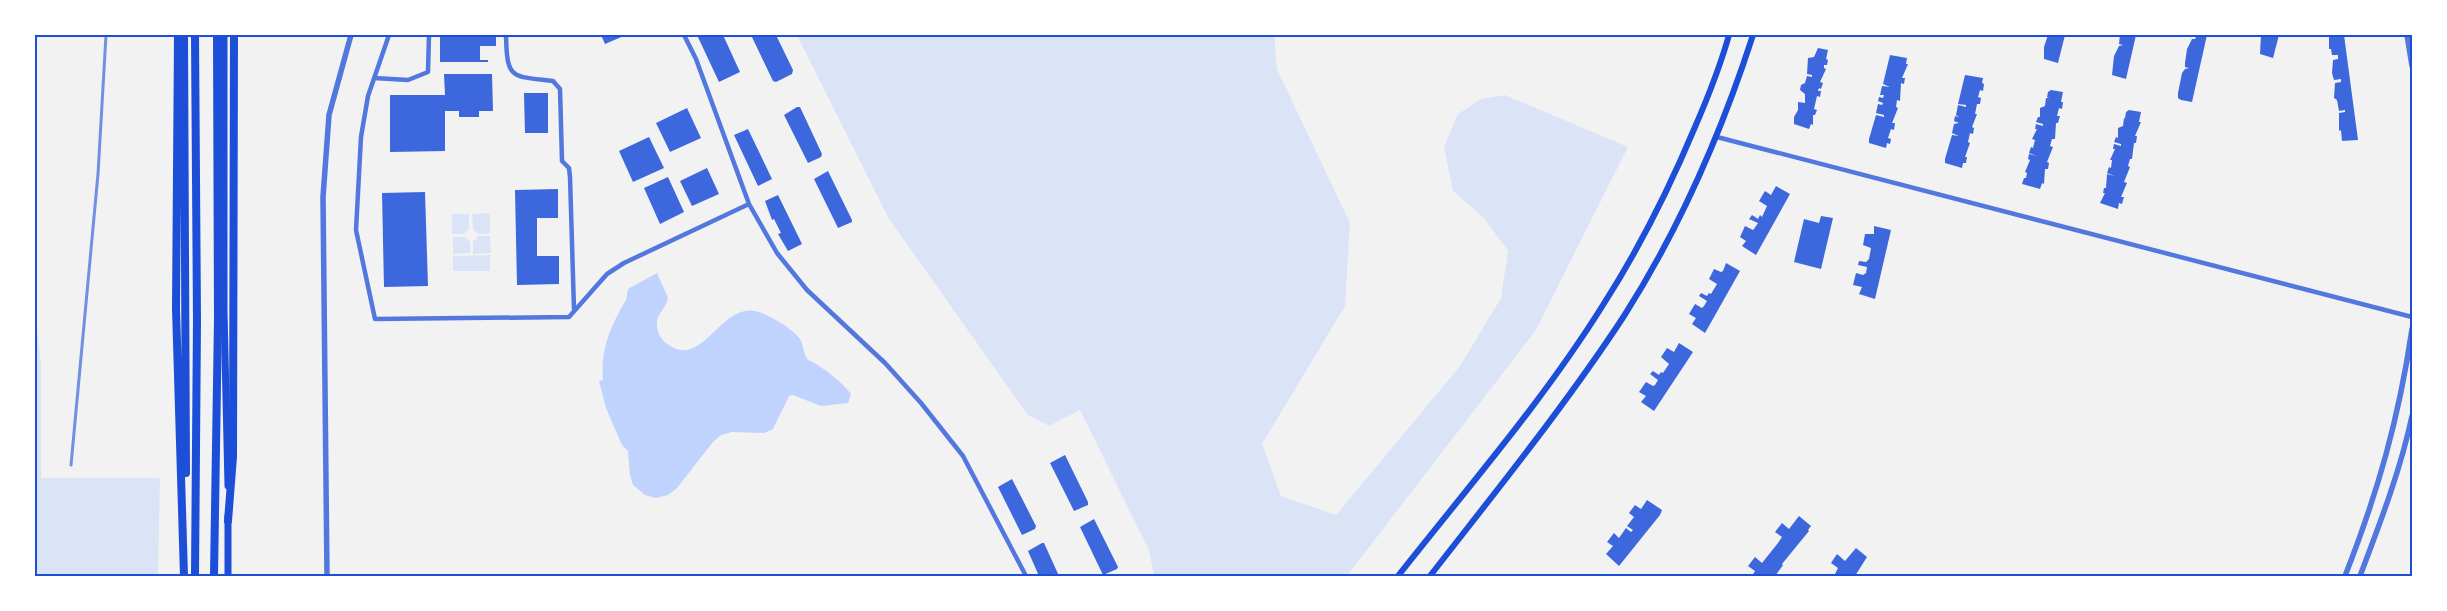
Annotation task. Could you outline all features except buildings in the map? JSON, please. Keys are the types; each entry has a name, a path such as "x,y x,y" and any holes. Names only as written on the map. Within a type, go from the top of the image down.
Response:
{"highway":[{"path":"178,35 176,309 185,576"},
{"path":"184,35 185,576"},
{"path":"195,35 197,320 195,576"},
{"path":"214,576 218,319 216,35"},
{"path":"228,521 233,457 234,35"}],"main road":[{"path":"224,35 224,301 228,576"},
{"path":"1398,576 1525,414 1604,305 1677,171 1712,87 1729,35"},
{"path":"1430,576 1540,434 1624,316 1664,247 1702,172 1717,137 1753,35"}],"street":[{"path":"327,576 323,197 329,115 351,35"},
{"path":"389,35 368,96 361,138 356,230 375,319 569,317 607,274 624,263 748,204"},
{"path":"374,78 408,80 428,72 430,35"},
{"path":"506,35 506,62 510,71 517,77 553,81 560,89 562,161 569,168 570,178 574,310"},
{"path":"684,35 696,59 748,204 778,253 807,290 885,364 921,402 963,456 1026,576"},
{"path":"2407,35 2412,66"},
{"path":"1717,137 2412,317"},
{"path":"2346,576 2366,523 2389,451 2404,384 2412,329"},
{"path":"2360,576 2404,454 2412,416"}],"shaded area":[{"path":"797,35 1274,35 1277,69 1350,223 1345,306 1262,444 1281,496 1336,515 1460,366 1501,298 1508,251 1484,218 1453,191 1444,147 1458,114 1481,99 1505,95 1628,147 1536,330 1347,576 1154,576 1149,550 1080,410 1049,426 1028,415 889,219"},
{"path":"490,213 490,233 478,234 473,229 472,214"},
{"path":"452,214 469,214 469,228 464,234 452,234"},
{"path":"478,236 490,236 491,253 473,254 473,242"},
{"path":"453,237 465,237 470,242 470,253 453,254"},
{"path":"490,255 490,271 453,271 453,256"},
{"path":"35,313 41,363 41,478 160,478 158,576 35,576"}],"water":[{"path":"657,273 668,298 659,316 657,325 659,334 666,343 679,350 690,349 700,344 731,317 742,312 755,311 766,315 791,330 800,339 808,360 831,375 851,394 848,403 821,406 793,395 789,396 773,429 764,433 732,432 721,435 713,442 677,488 668,495 656,498 645,495 633,485 630,475 628,451 622,445 606,408 599,381 603,380 603,358 608,338 626,300 628,289"}],"railway":[{"path":"71,465 98,174 106,35"}]}
